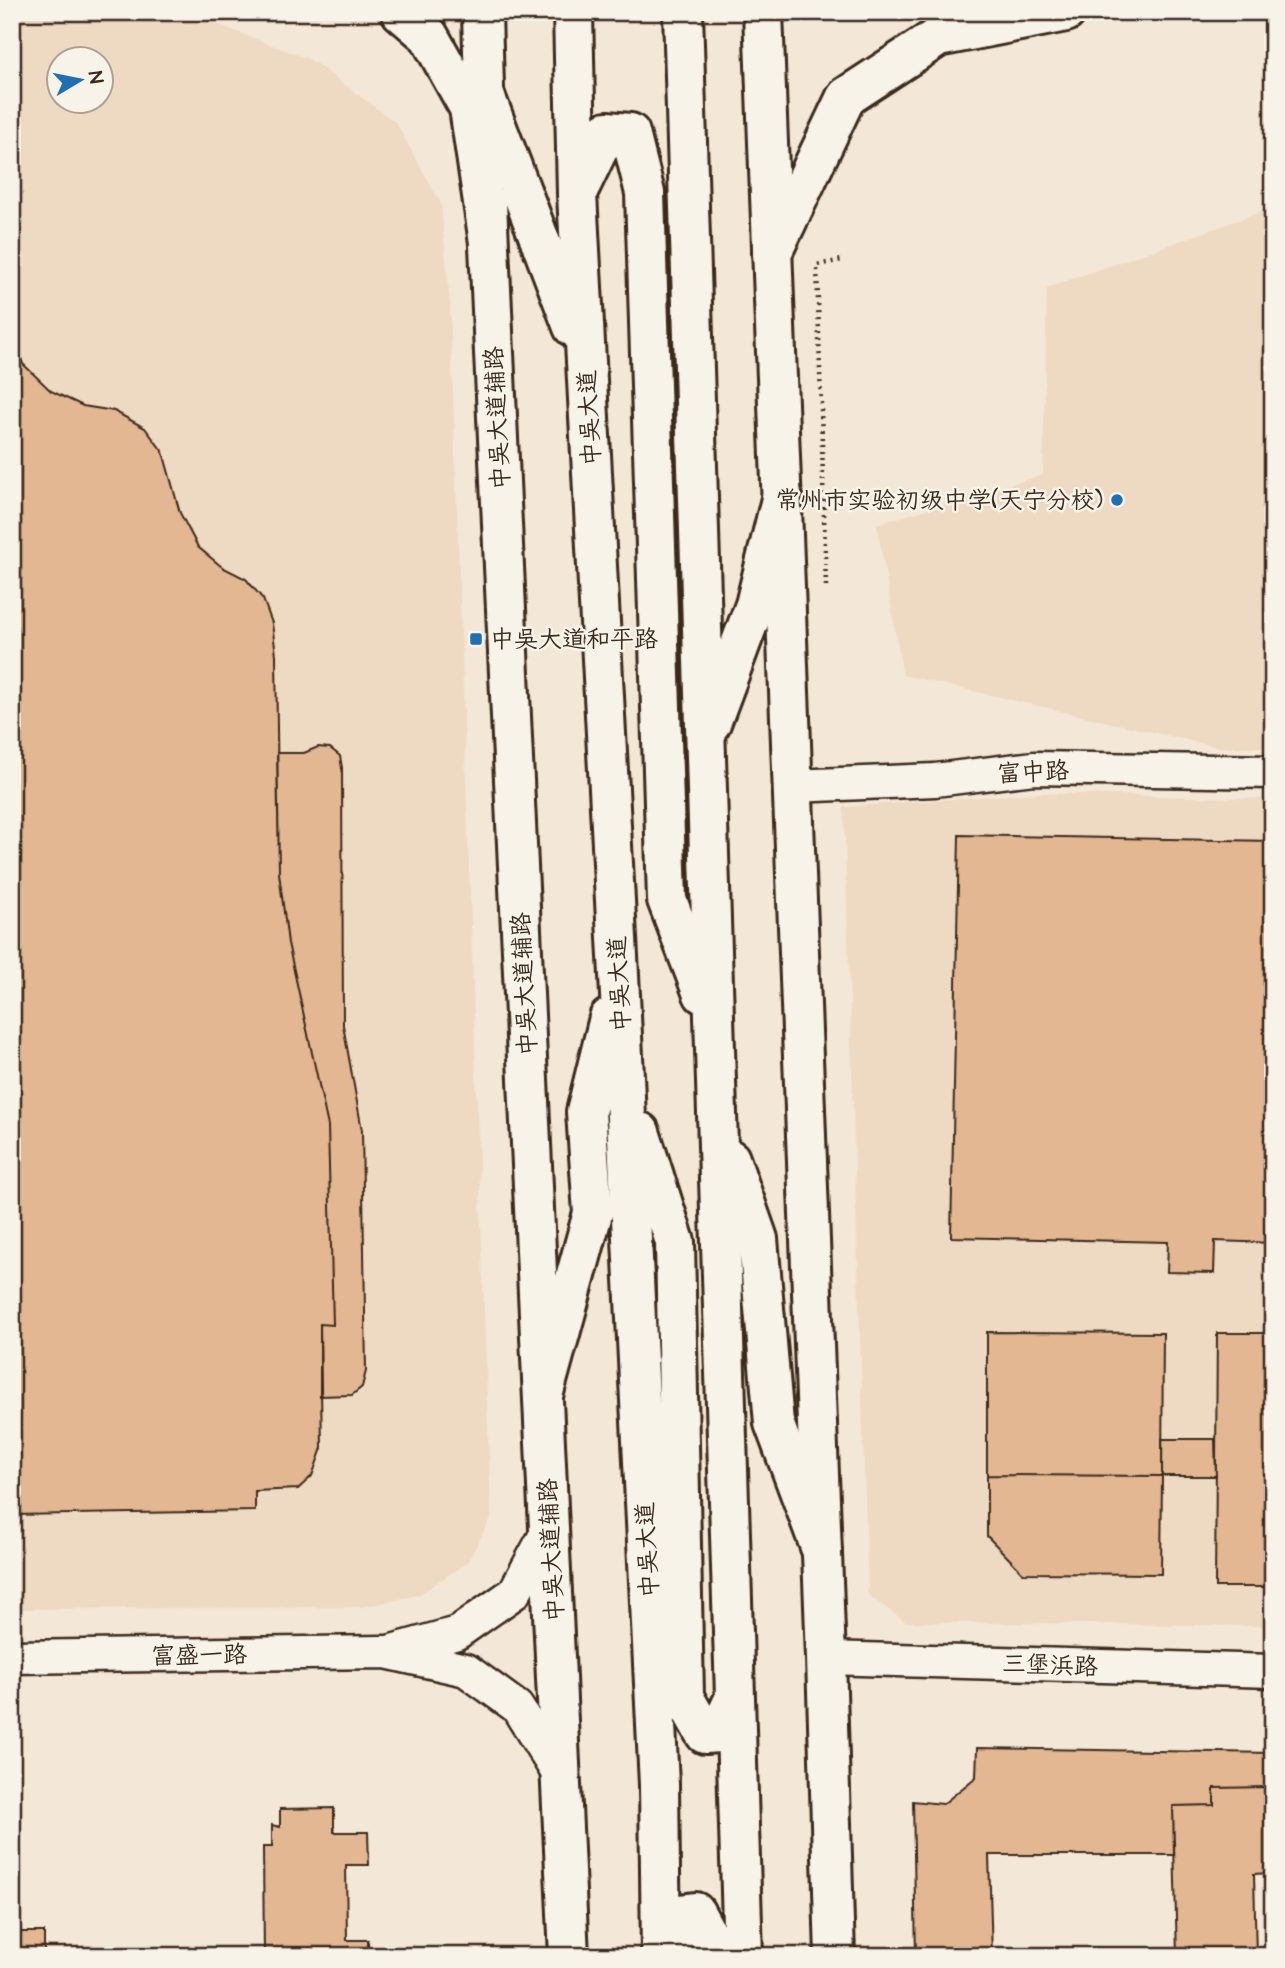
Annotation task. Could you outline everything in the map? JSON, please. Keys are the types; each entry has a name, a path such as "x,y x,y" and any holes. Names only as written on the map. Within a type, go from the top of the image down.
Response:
{"main road":[{"path":"401,12 429,36 469,108 488,236"},
{"name":"中吴大道辅路","path":"482,12 488,236 569,1956"},
{"name":"中吴大道","path":"573,12 577,194 659,1786 661,1956"},
{"path":"683,12 743,1956"},
{"path":"763,12 835,1956"},
{"path":"772,253 846,97 938,37 1066,12"},
{"path":"484,93 586,362"},
{"path":"577,194 607,131 630,133 645,193 667,900 714,1022"},
{"path":"704,741 755,604 782,495"},
{"path":"544,1392 593,1213 586,1112 619,975"},
{"path":"624,1079 675,1242 684,1697 705,1734 718,1733 735,1697"},
{"path":"717,1122 758,1239 774,1423 822,1552"},
{"path":"668,1956 679,1914 695,1912 713,1945 714,1956"}],"street":[{"name":"富中路","path":"793,786 935,780 1034,768 1273,772"},
{"path":"385,1653 457,1633 514,1593 550,1527"},
{"path":"385,1653 466,1670 497,1692 517,1707 562,1779"},
{"name":"富盛一路","path":"12,1657 385,1653"},
{"name":"三堡浜路","path":"826,1658 1273,1671"}],"path":[{"path":"826,596 817,265 842,260"}],"shaded area":[{"path":"12,12 114,12 200,18 311,60 396,123 441,204 450,306 491,1518 467,1563 418,1595 362,1607 12,1609"},
{"name":"常州市实验初级中学(天宁分校)","path":"1273,208 1273,747 1218,747 903,675 877,524 1043,475 1047,288"},
{"path":"1036,793 1273,799 1273,1626 906,1622 868,1595 844,807"}],"building":[{"path":"12,334 23,364 51,391 83,406 114,411 145,428 163,452 180,513 198,547 222,567 246,579 263,599 272,623 276,655 279,873 288,943 328,1126 333,1325 320,1324 322,1448 312,1476 298,1489 255,1491 255,1511 12,1515"},
{"path":"318,747 330,748 340,756 342,768 343,1025 362,1130 366,1371 362,1387 352,1395 320,1396 320,1324 333,1325 328,1126 288,943 279,873 277,753 304,753"},
{"path":"959,835 1273,841 1273,1243 1215,1241 1214,1273 1167,1272 1168,1242 951,1237"},
{"path":"987,1332 1163,1333 1162,1476 987,1475"},
{"path":"1217,1333 1273,1333 1273,1587 1215,1587"},
{"path":"1162,1439 1215,1439 1216,1476 1162,1476"},
{"path":"987,1475 1162,1476 1161,1574 1023,1573 987,1536"},
{"path":"977,1748 1273,1753 1273,1824 1269,1823 1268,1787 1214,1788 1214,1805 1173,1806 1174,1855 989,1855 992,1956 916,1956 913,1801 943,1804 976,1777"},
{"path":"1268,1787 1270,1873 1254,1874 1256,1956 1177,1956 1173,1806 1214,1805 1214,1788"},
{"path":"334,1808 334,1832 368,1832 369,1865 346,1865 347,1940 368,1940 368,1956 264,1956 263,1847 272,1847 272,1825 280,1827 280,1809"},
{"path":"12,1932 44,1932 44,1956 12,1956"}],"place":[{"name":"常州市实验初级中学(天宁分校)","path":"1117,500"},
{"name":"中吴大道和平路","path":"476,639"}]}
